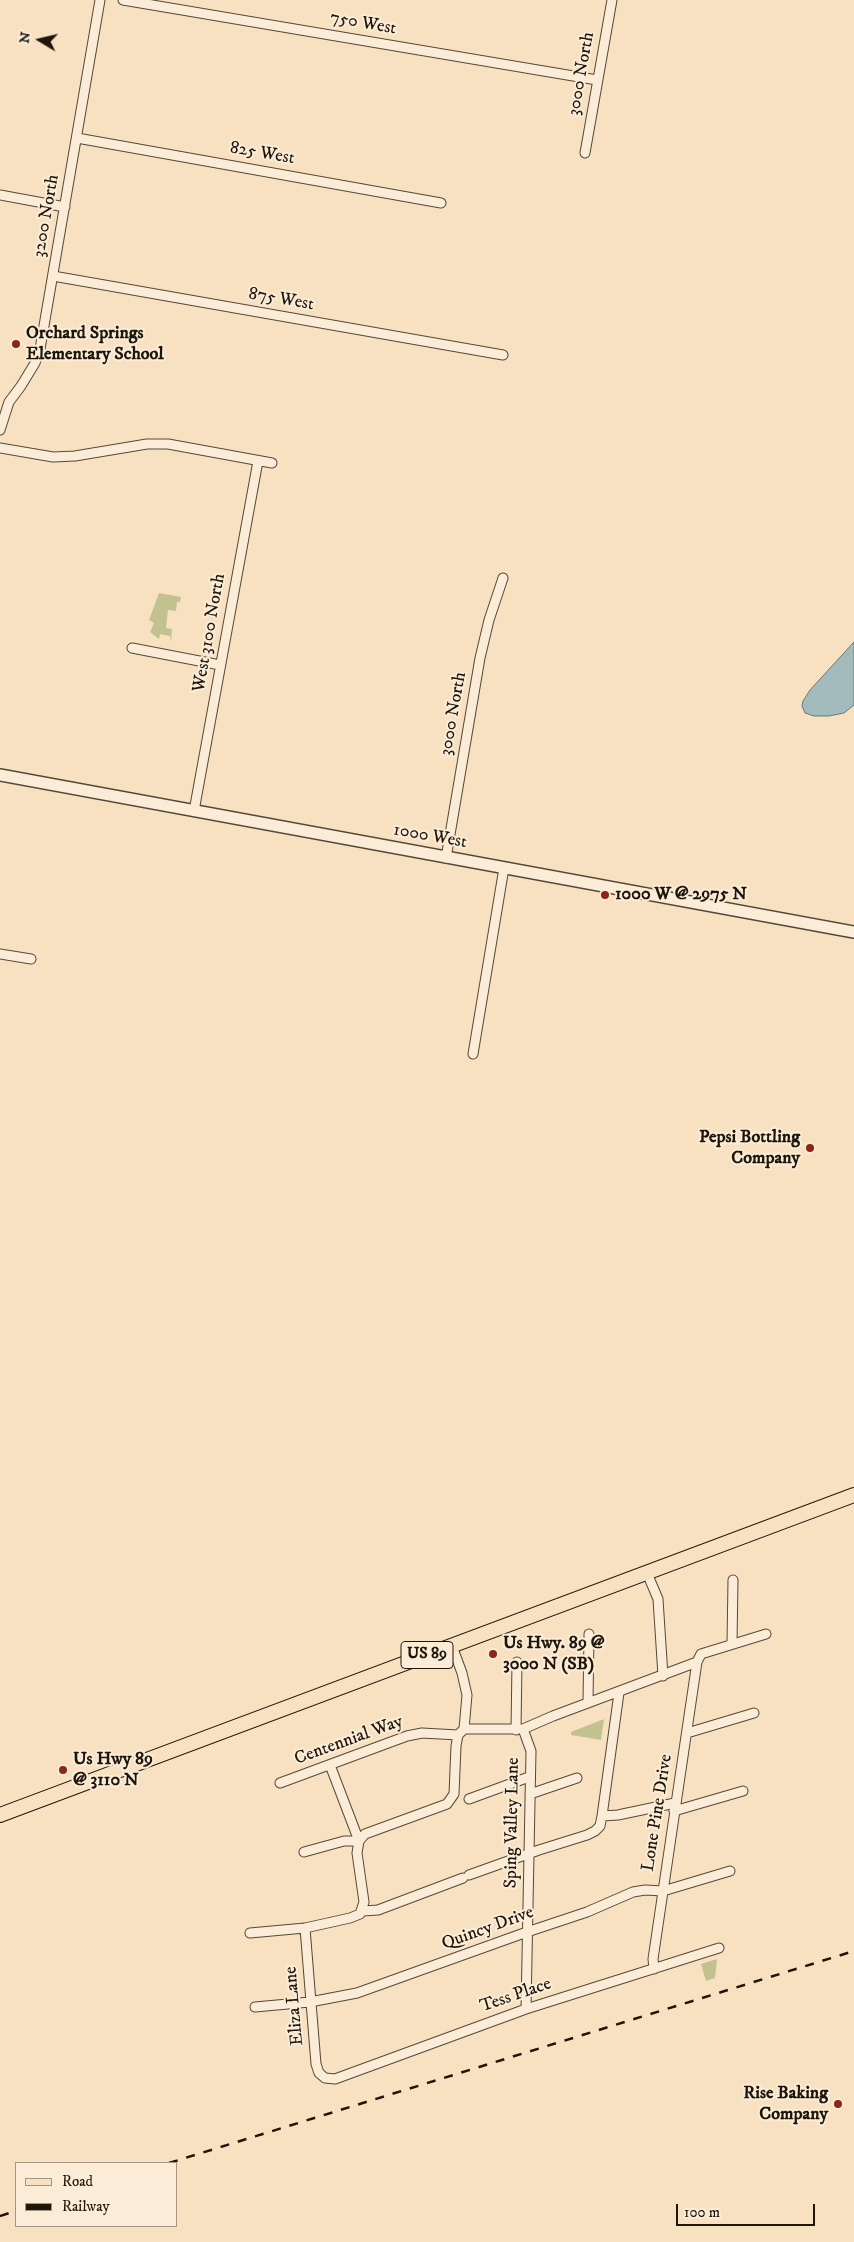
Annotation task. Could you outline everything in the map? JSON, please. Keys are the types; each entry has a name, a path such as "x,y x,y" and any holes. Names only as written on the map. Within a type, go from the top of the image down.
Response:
{"main road":[{"name":"US 89","path":"0,1815 854,1495"}],"street":[{"name":"3200 North","path":"0,430 9,402 26,379 40,349 100,0"},
{"name":"750 West","path":"123,0 597,80"},
{"name":"3000 North","path":"585,153 612,0"},
{"name":"825 West","path":"77,138 441,203"},
{"path":"0,195 65,207"},
{"name":"875 West","path":"53,276 503,355"},
{"path":"0,448 53,457 75,456 148,444 168,444 272,463"},
{"name":"West 3100 North","path":"194,811 258,460"},
{"name":"3000 North","path":"446,858 480,658 489,620 503,578"},
{"path":"132,648 220,665"},
{"name":"1000 West","path":"0,776 854,932"},
{"path":"473,1054 504,868"},
{"path":"0,954 31,959"},
{"path":"647,1574 658,1599 663,1676"},
{"path":"732,1644 733,1580"},
{"path":"588,1703 589,1634"},
{"name":"Centennial Way","path":"280,1783 407,1736 422,1733 520,1730 697,1662 701,1654 766,1634"},
{"path":"304,1852 344,1841 359,1841 365,1834 447,1804 454,1794 467,1695 462,1673 452,1646"},
{"name":"Sping Valley Lane","path":"517,1662 520,1730 531,1751 526,2009"},
{"name":"Lone Pine Drive","path":"654,1970 653,1959 697,1662"},
{"path":"250,1933 304,1928 350,1918 363,1911 378,1910 595,1831 600,1826 602,1816 619,1693"},
{"path":"687,1733 754,1713"},
{"path":"330,1765 359,1841 357,1853 364,1902 363,1911"},
{"path":"469,1799 529,1777"},
{"path":"530,1794 577,1778"},
{"path":"602,1816 675,1807 743,1791"},
{"name":"Quincy Drive","path":"254,2007 310,2002 357,1993 587,1912 633,1892 645,1890 663,1891 730,1871"},
{"name":"Eliza Lane","path":"304,1928 316,2064 319,2073 325,2078"},
{"name":"Tess Place","path":"325,2078 335,2079 526,2009 720,1948"}],"green space":[{"path":"159,593 181,597 180,602 177,602 176,611 168,610 166,628 172,629 171,642 170,636 160,634 159,639 150,632 154,623 149,620"},
{"path":"604,1719 601,1740 571,1735 571,1732"},
{"path":"717,1959 715,1978 706,1981 701,1964"}],"water":[{"path":"854,642 854,705 844,713 829,716 814,716 805,713 802,706 803,701 810,690"}],"railway":[{"path":"172,2162 854,1951"},
{"path":"0,2216 15,2211"}],"place":[{"name":"Orchard Springs Elementary School","path":"16,344"},
{"name":"1000 W @ 2975 N","path":"605,895"},
{"name":"Pepsi Bottling Company","path":"810,1148"},
{"name":"Us Hwy. 89 @ 3000 N (SB)","path":"493,1654"},
{"name":"Us Hwy 89 @ 3110 N","path":"63,1770"},
{"name":"Rise Baking Company","path":"838,2104"}]}
